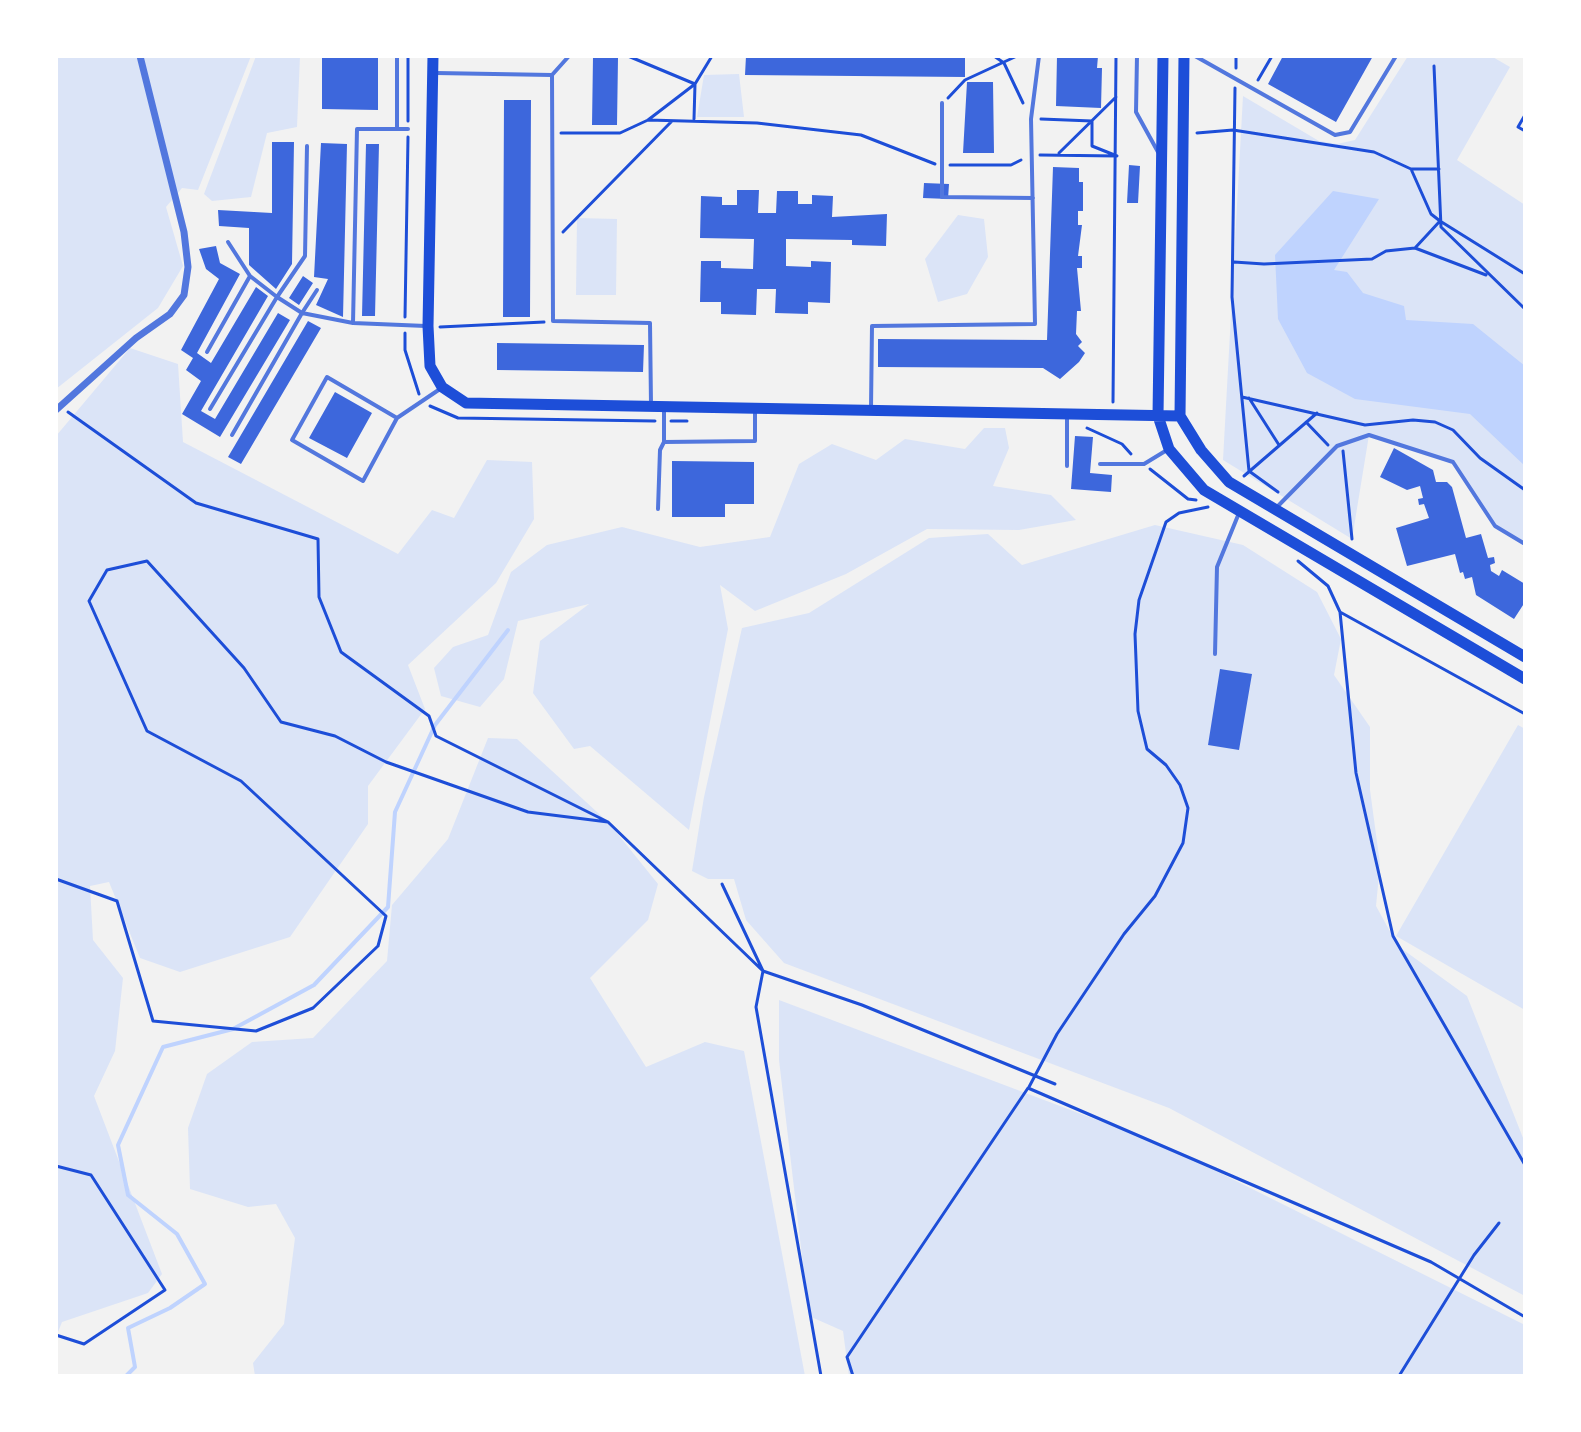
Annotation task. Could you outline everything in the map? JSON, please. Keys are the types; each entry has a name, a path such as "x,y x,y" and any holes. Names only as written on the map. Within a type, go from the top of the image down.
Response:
{"main road":[{"path":"433,56 430,366 442,387 466,403 1180,416"},
{"path":"1163,56 1158,416 1169,449 1204,490 1525,679"},
{"path":"1184,56 1180,416 1201,450 1229,482 1524,653"}],"street":[{"path":"58,408 136,338 170,314 184,295 188,267 184,232 140,56"}],"lane":[{"path":"397,56 397,129"},
{"path":"569,56 552,75 553,321 650,323 651,406"},
{"path":"871,409 872,326 1035,324 1031,119 1039,56"},
{"path":"1137,56 1136,112 1161,157"},
{"path":"1195,56 1335,135 1350,132 1396,56"},
{"path":"433,73 552,75"},
{"path":"942,103 942,197 1033,198"},
{"path":"353,323 357,129 408,129"},
{"path":"210,409 305,256 307,146"},
{"path":"228,242 250,276 302,313 353,323 428,326"},
{"path":"207,352 250,276"},
{"path":"232,435 317,290"},
{"path":"397,418 327,377 292,440 363,481 397,418 442,387"},
{"path":"658,509 665,406"},
{"path":"664,442 755,441 755,407"},
{"path":"1067,413 1067,466"},
{"path":"1274,510 1283,496 1333,450 1342,443 1369,435 1453,462 1495,526 1525,544"},
{"path":"1100,464 1144,464 1169,449"},
{"path":"1215,654 1217,567 1239,510"}],"path":[{"path":"404,325 408,56"},
{"path":"628,56 695,84"},
{"path":"553,133 620,133 648,120 695,84 712,56"},
{"path":"994,56 1004,63 1031,119 1092,121"},
{"path":"942,103 965,80 1017,56"},
{"path":"1114,414 1116,56"},
{"path":"1252,90 1272,56"},
{"path":"1434,66 1440,221 1444,232 1525,309"},
{"path":"1236,78 1233,261 1249,471 1283,496"},
{"path":"693,121 695,84"},
{"path":"1058,155 1116,97"},
{"path":"1525,115 1518,127 1525,131"},
{"path":"648,120 757,123 861,135 941,165 1011,165 1031,155 1117,156"},
{"path":"553,235 567,231 672,121"},
{"path":"1092,121 1092,146 1117,156"},
{"path":"1184,135 1233,130 1374,152 1411,169 1439,169"},
{"path":"1411,169 1431,214 1525,274"},
{"path":"1415,248 1440,221"},
{"path":"1233,261 1264,264 1372,259 1386,251 1415,248 1489,276"},
{"path":"428,326 553,321"},
{"path":"1242,397 1365,425 1413,420 1435,422 1453,430 1480,458 1525,490"},
{"path":"1249,398 1279,445"},
{"path":"58,408 196,503 318,539 319,597 341,652 429,716 436,736 608,822 763,971 862,1005 1055,1084"},
{"path":"1249,471 1317,413"},
{"path":"1306,422 1333,450"},
{"path":"1342,443 1352,539"},
{"path":"853,1376 847,1357 1028,1088 1124,934 1155,896 1183,843 1188,808 1180,785 1166,765 1147,749 1138,711 1136,622 1139,600 1166,522 1179,513 1227,504"},
{"path":"1296,560 1328,586 1340,612 1356,773 1393,936 1525,1165"},
{"path":"56,879 117,901 153,1021 256,1031 313,1008 378,946 386,916 241,781 147,731 89,601 107,570 147,561 244,668 281,722 335,736 386,762 528,812 608,822"},
{"path":"1340,612 1525,714"},
{"path":"722,884 763,971 756,1007 821,1376"},
{"path":"1028,1088 1431,1262 1525,1317"},
{"path":"56,1166 91,1175 165,1290 84,1344 56,1335"},
{"path":"1399,1376 1474,1255 1499,1223"}],"shaded area":[{"path":"56,56 251,56 198,190 182,188 166,207 183,266 158,308 56,389"},
{"path":"256,56 300,56 297,127 267,133 251,197 212,201 204,194"},
{"path":"1408,56 1491,56 1510,67 1457,160 1525,205 1525,544 1495,526 1453,462 1369,435 1352,539 1223,460 1243,96 1319,141 1337,144 1355,140"},
{"path":"739,74 744,117 697,117 704,75"},
{"path":"958,215 984,219 988,257 967,294 938,302 925,259"},
{"path":"577,218 617,219 616,295 576,295"},
{"path":"130,348 178,364 183,442 398,554 432,510 454,518 487,460 532,462 534,519 496,583 408,665 425,709 368,786 368,824 290,937 180,972 140,958 109,882 90,886 93,940 123,978 115,1051 94,1096 162,1274 148,1293 62,1322 56,1337 56,436"},
{"path":"984,428 1005,428 1009,448 993,486 1051,495 1076,520 1019,530 927,529 846,574 755,611 720,585 728,629 689,830 590,746 574,749 533,693 540,641 589,604 518,621 504,679 480,707 441,696 434,668 453,647 488,635 511,572 547,545 622,527 700,547 770,537 799,464 832,444 876,460 905,439 965,449"},
{"path":"1155,525 1243,545 1317,592 1341,639 1334,675 1370,727 1370,790 1380,864 1376,906 1398,946 1467,996 1525,1143 1525,1296 1169,1108 784,963 746,920 734,879 708,879 692,871 704,797 742,628 809,613 929,538 988,534 1022,565"},
{"path":"1518,725 1525,729 1525,1010 1396,936"},
{"path":"488,738 517,739 608,822 658,884 648,920 590,978 646,1067 705,1042 744,1051 805,1376 255,1376 253,1363 284,1324 295,1238 276,1204 248,1207 190,1189 188,1128 207,1074 252,1042 313,1038 387,961 392,905 448,839"},
{"path":"779,1000 1166,1146 1525,1325 1525,1376 849,1376 843,1331 809,1316 779,1060"}],"water":[{"path":"1333,191 1379,199 1334,270 1347,272 1363,293 1404,306 1406,320 1473,324 1525,366 1525,466 1470,414 1355,399 1307,373 1278,319 1275,255"}],"building":[{"path":"322,56 378,56 378,110 322,109"},
{"path":"746,56 965,56 965,77 745,75"},
{"path":"1057,56 1098,56 1097,68 1102,68 1101,108 1056,106"},
{"path":"1283,56 1373,56 1336,122 1268,84"},
{"path":"593,57 618,58 617,125 592,125"},
{"path":"967,82 993,82 994,153 963,153"},
{"path":"504,100 531,100 530,317 503,317"},
{"path":"272,142 294,142 292,264 276,289 249,265 249,228 219,226 218,210 272,213"},
{"path":"321,143 347,144 343,317 316,305 328,279 314,277"},
{"path":"366,144 379,144 375,316 362,316"},
{"path":"1129,165 1140,166 1138,203 1127,203"},
{"path":"1053,167 1079,168 1079,182 1083,182 1083,211 1078,211 1078,225 1082,225 1078,256 1082,256 1082,268 1077,268 1081,311 1077,311 1076,334 1082,342 1078,346 1085,353 1079,362 1060,379 1043,368 878,367 878,339 1047,340"},
{"path":"924,183 949,184 948,199 923,198"},
{"path":"737,190 759,190 758,213 776,213 777,191 798,191 798,204 812,204 812,195 833,196 832,217 887,214 886,246 852,245 852,240 786,239 786,266 811,267 811,261 831,262 830,303 808,302 808,314 775,313 776,289 757,289 756,315 721,314 721,302 700,302 701,261 721,261 721,268 753,269 754,239 700,238 701,196 722,197 722,205 737,205"},
{"path":"216,246 220,263 240,274 197,353 211,363 256,287 268,296 201,411 215,419 278,313 290,320 220,437 182,414 201,381 186,370 193,358 181,350 219,279 206,269 199,249"},
{"path":"303,276 313,283 299,305 289,298"},
{"path":"308,321 321,328 241,464 228,457"},
{"path":"497,343 644,345 643,372 497,370"},
{"path":"335,392 372,413 347,458 309,438"},
{"path":"1075,436 1093,437 1090,473 1112,475 1111,492 1071,489"},
{"path":"1394,448 1433,470 1436,482 1447,482 1452,487 1466,538 1481,534 1488,558 1494,557 1491,571 1499,576 1502,570 1525,584 1525,602 1514,619 1476,595 1472,577 1465,579 1463,572 1460,573 1455,554 1407,566 1396,528 1429,518 1424,504 1419,505 1418,499 1423,498 1420,486 1407,490 1380,477"},
{"path":"672,461 754,462 754,504 725,504 725,517 672,517"},
{"path":"1220,669 1252,674 1239,750 1208,745"}],"waterway":[{"path":"126,1376 135,1367 128,1328 170,1308 205,1284 177,1234 128,1195 118,1145 163,1047 233,1029 314,985 388,907 395,812 435,725 508,630"}]}
